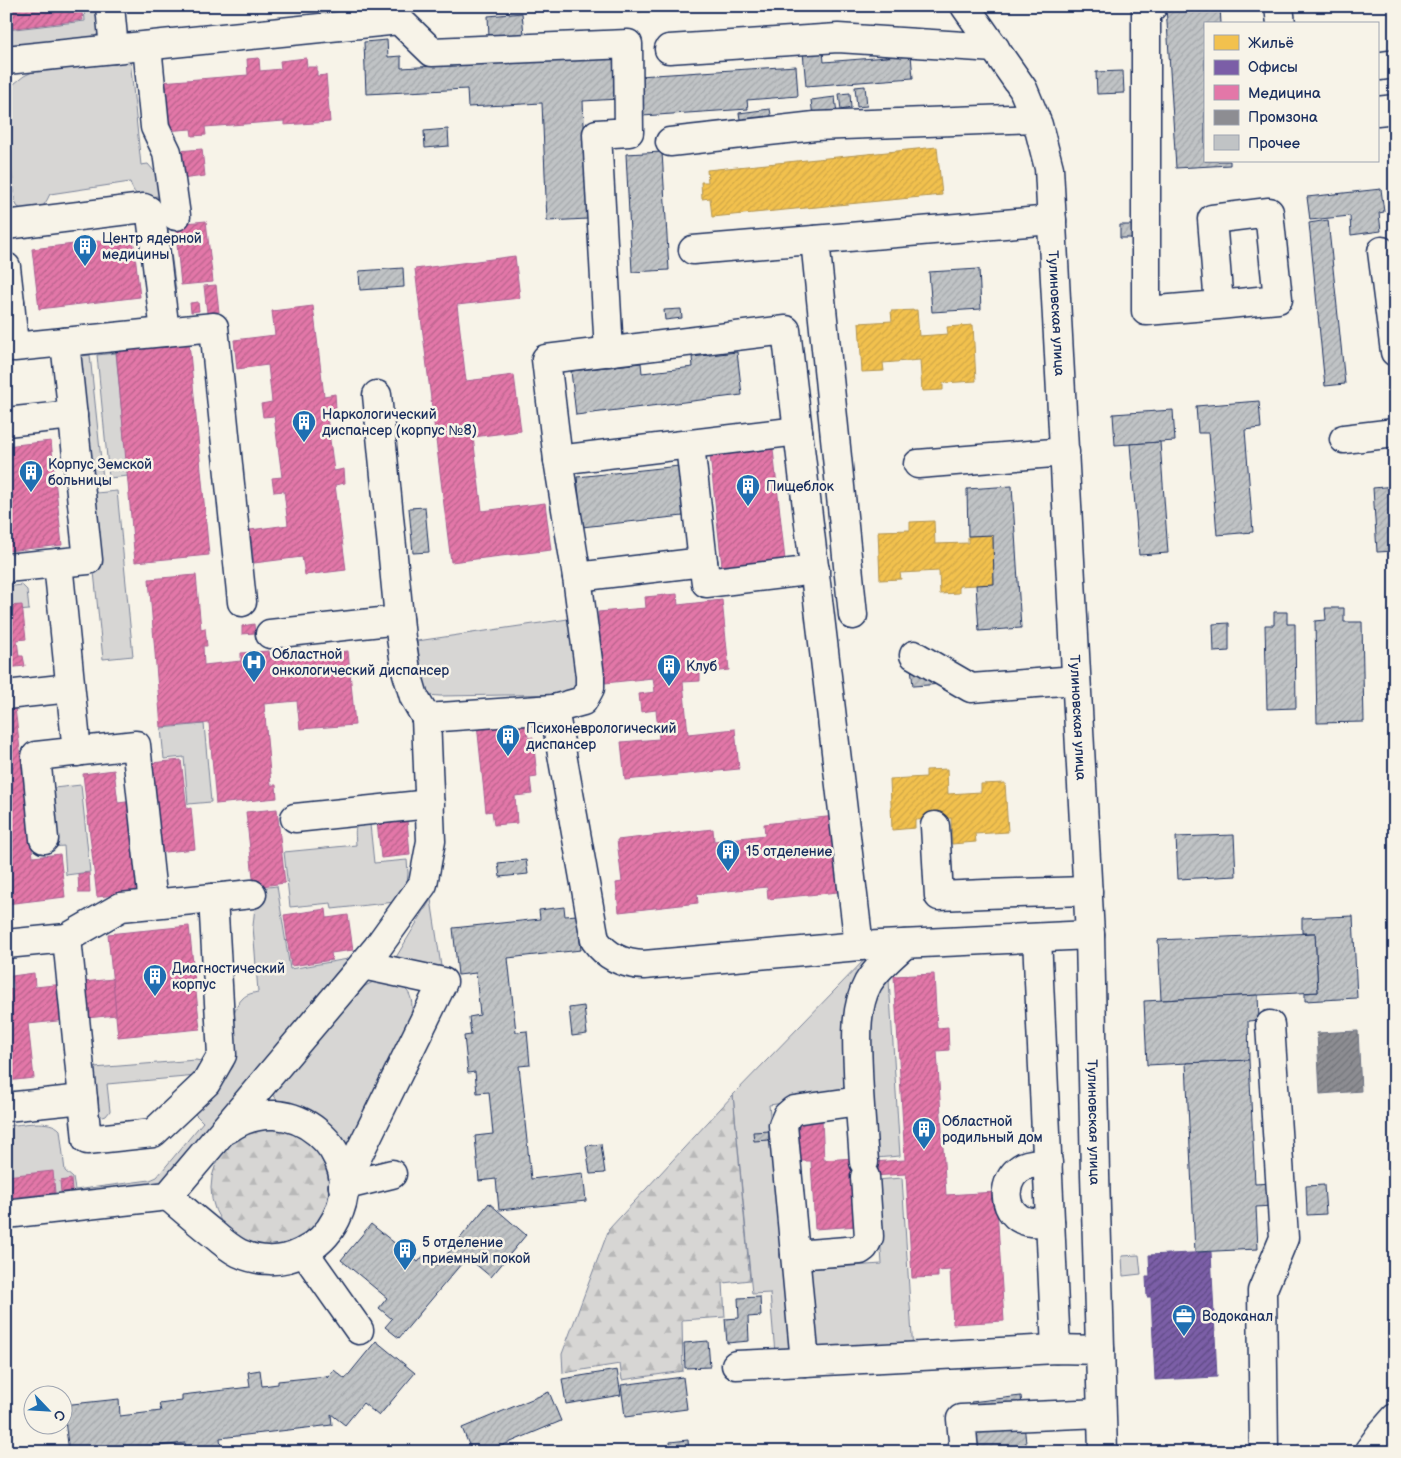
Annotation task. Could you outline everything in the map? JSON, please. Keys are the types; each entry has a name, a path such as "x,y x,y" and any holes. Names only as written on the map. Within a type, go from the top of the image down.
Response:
{"street":[{"path":"110,6 114,49"},
{"name":"Тулиновская улица","path":"964,6 1023,89 1035,118 1049,168 1090,936 1103,1452"},
{"path":"1153,6 1146,10 1146,311 1218,306"},
{"path":"1279,6 1281,22"},
{"path":"6,60 147,46 308,17 400,20 432,52 628,44 629,132 597,134 609,352"},
{"path":"668,49 838,38 995,48"},
{"path":"147,46 155,128 167,152 176,216"},
{"path":"1378,111 1395,109"},
{"path":"670,142 815,126 1035,118"},
{"path":"6,224 144,208 148,210 151,215 165,332"},
{"path":"693,250 1052,220"},
{"path":"815,240 853,615"},
{"path":"1382,251 1395,352"},
{"path":"6,267 14,347 214,327 242,602"},
{"path":"426,718 554,709 583,701 590,688 577,578 558,460 546,359 786,330 859,946"},
{"path":"6,568 88,560 65,342"},
{"path":"6,1214 168,1196 377,948 422,884 431,841 426,718 414,697 406,670 399,620 377,395"},
{"path":"6,422 73,415"},
{"path":"558,460 798,432"},
{"path":"1344,439 1395,433"},
{"path":"690,445 706,584 815,570"},
{"path":"918,464 1064,452"},
{"path":"577,578 704,562"},
{"path":"58,563 77,752"},
{"path":"270,634 399,620"},
{"path":"914,655 972,688 1076,680"},
{"path":"6,695 70,688"},
{"path":"554,709 594,940 606,953 622,962 644,965 859,946 1090,936"},
{"path":"44,839 36,756 141,745 153,904"},
{"path":"295,818 430,804"},
{"path":"935,826 939,896 1088,891"},
{"path":"6,944 67,938 121,907 252,894"},
{"path":"67,938 87,1140 153,1133 206,1083 222,1055 213,898"},
{"path":"1037,938 1056,1349"},
{"path":"795,1255 860,1250 864,1247 869,1237 859,1102 858,1022 861,999 868,982 881,966 905,944"},
{"path":"343,1186 443,982 363,965"},
{"path":"1264,1452 1262,1291 1284,1238 1270,1025"},
{"path":"6,1106 83,1098"},
{"path":"805,1362 782,1125 784,1120 794,1110 859,1102"},
{"path":"168,1196 228,1246 245,1256 265,1260 278,1260 304,1252 320,1240 333,1225 341,1206 343,1186 341,1167 332,1148 319,1133 296,1119 277,1115 257,1116 232,1126 217,1139"},
{"path":"1048,1163 1026,1165 1018,1170 1007,1185 1006,1194 1008,1204 1020,1218 1029,1222 1050,1222"},
{"path":"343,1186 392,1174"},
{"path":"304,1252 359,1330"},
{"path":"736,1365 1056,1349 1100,1350"},
{"path":"964,1452 961,1419 1101,1413"}],"green space":[{"path":"84,6 101,6 101,29 91,39 6,47 6,30 85,21"},
{"path":"130,59 141,165 148,164 154,171 160,171 176,290 168,284 157,196 140,196 134,191 130,182 50,194 40,211 22,210 17,206 15,200 6,118 6,92 10,87 24,76 42,67"},
{"path":"116,353 128,476 109,478 97,355"},
{"path":"90,355 103,479 85,480 73,357"},
{"path":"117,491 133,656 103,659 86,494"},
{"path":"22,585 27,590 29,610 6,612 6,587"},
{"path":"575,618 583,679 575,694 440,696 427,695 424,692 417,641"},
{"path":"204,724 211,802 188,804 184,757 164,759 161,728"},
{"path":"81,785 90,872 66,875 64,846 51,847 45,789"},
{"path":"369,815 374,863 407,860 407,885 395,902 332,909 331,903 290,907 284,852 356,845 356,827"},
{"path":"277,886 290,969 348,959 160,1184 6,1201 6,1126 42,1123 55,1126 60,1130 65,1171 73,1178 75,1190 150,1180 157,1177 203,1122 195,1114 233,1067 232,1031 235,1012 243,998 258,992 253,926 255,906 260,888"},
{"path":"431,899 442,973 392,964"},
{"path":"870,954 846,1081 842,1092 835,1096 769,1105 795,1353 775,1354 770,1293 752,1294 733,1095"},
{"path":"889,980 900,1156 875,1158 866,1024 870,1008 884,981"},
{"path":"380,981 404,988 410,996 412,1011 358,1150 354,1153 295,1107 277,1100 273,1094 275,1087 365,986"},
{"path":"201,1061 203,1064 197,1076 107,1084 110,1111 103,1117 99,1114 94,1068"},
{"path":"733,1095 750,1280 723,1283 725,1317 682,1320 683,1371 622,1380 620,1364 563,1373 562,1354 609,1229"},
{"path":"270,1129 293,1133 312,1146 325,1165 329,1188 325,1211 312,1230 293,1243 270,1247 247,1243 228,1230 215,1211 211,1188 215,1165 228,1146 247,1133"},
{"path":"902,1178 913,1352 811,1358 806,1269 882,1264 876,1180"},
{"path":"1139,1255 1141,1274 1123,1276 1122,1256"}],"building: Жильё":[{"path":"637,6 715,6 637,12"},
{"path":"937,147 942,195 712,217 710,198 702,199 701,182 708,182 707,170"},
{"path":"917,310 919,336 948,334 947,327 973,325 976,381 943,383 943,390 922,391 920,360 883,363 884,371 862,372 859,323 892,321 891,311"},
{"path":"934,521 935,544 968,543 968,536 993,535 994,584 959,586 959,593 940,594 939,571 900,573 901,579 880,580 878,531 910,530 910,522"},
{"path":"947,769 948,794 981,792 981,784 1005,783 1008,832 975,834 976,842 952,844 951,818 915,820 915,828 892,830 890,779 926,777 926,770"}],"building: Офисы":[{"name":"Водоканал","path":"1211,1252 1217,1377 1155,1380 1151,1297 1147,1297 1146,1277 1150,1277 1149,1255"}],"building: Медицина":[{"path":"6,6 81,6 83,20 6,29"},
{"path":"259,58 260,71 281,69 280,61 306,58 307,67 317,67 317,76 326,75 330,122 284,125 284,121 205,127 206,135 192,136 191,129 165,131 161,82 248,75 247,59"},
{"path":"202,149 205,176 181,179 178,151"},
{"path":"206,221 213,282 181,285 175,224"},
{"name":"Центр ядерной медицины","path":"133,237 140,297 39,309 32,249"},
{"path":"515,256 520,298 457,305 466,381 514,375 521,431 473,437 482,511 545,503 551,550 451,562 415,269"},
{"path":"216,285 219,312 207,313 204,286"},
{"path":"198,302 199,311 191,312 190,303"},
{"name":"Наркологический диспансер (корпус №8)","path":"313,306 324,396 335,394 336,408 326,409 334,471 344,469 345,483 335,485 346,570 305,575 302,557 254,563 250,530 288,525 284,491 274,492 272,478 282,477 274,416 263,417 261,404 272,402 268,365 237,369 234,340 275,335 272,311"},
{"path":"189,342 209,555 135,562 116,349"},
{"name":"Корпус Земской больницы","path":"51,441 62,545 7,551 6,446"},
{"name":"Пищеблок","path":"754,442 755,451 773,449 785,560 722,566 710,455 733,453 733,445"},
{"name":"Областной онкологический диспансер","path":"196,575 201,629 205,628 207,646 203,646 204,665 241,661 241,653 269,651 270,658 348,651 355,725 300,729 297,701 264,704 271,785 276,785 277,798 216,804 209,723 161,727 149,579"},
{"name":"Клуб","path":"677,594 678,605 722,600 729,670 700,673 700,681 683,682 688,734 735,729 739,769 625,780 621,742 659,739 656,710 641,712 639,694 655,692 653,678 605,683 598,612 646,608 645,597"},
{"path":"22,605 26,639 17,640 19,656 23,656 25,666 6,668 6,606"},
{"path":"254,624 255,633 242,634 242,626"},
{"path":"15,708 33,857 60,854 65,897 6,904 6,709"},
{"name":"Психоневрологический диспансер","path":"526,719 528,738 533,737 537,777 530,778 532,794 515,796 517,823 494,825 492,811 486,812 477,724"},
{"path":"181,760 187,809 191,808 195,849 155,853 151,763"},
{"path":"114,770 118,803 134,801 144,892 97,897 83,774"},
{"path":"277,809 285,883 254,887 246,812"},
{"name":"15 отделение","path":"844,815 848,861 835,863 838,892 768,899 767,887 697,894 698,903 619,912 616,883 622,882 617,840 713,829 714,841 765,835 764,824"},
{"path":"407,820 410,855 381,858 377,822"},
{"path":"89,873 90,893 79,893 78,874"},
{"path":"326,909 327,918 348,915 353,950 331,953 332,960 291,966 284,915"},
{"name":"Диагностический корпус","path":"189,926 200,1029 118,1037 108,934"},
{"path":"34,973 35,987 113,979 116,1015 28,1024 34,1078 6,1081 6,990 14,989 12,976"},
{"name":"Областной родильный дом","path":"934,974 937,1028 948,1027 949,1050 937,1051 946,1195 996,1192 1004,1321 953,1324 950,1270 938,1271 938,1277 912,1278 906,1174 855,1177 858,1226 815,1229 811,1161 801,1161 800,1141 795,1141 794,1130 799,1130 799,1121 822,1120 824,1160 854,1158 854,1163 905,1160 894,976"},
{"path":"53,1171 55,1193 6,1198 6,1176"},
{"path":"71,1179 72,1191 61,1192 60,1181"}],"building: Промзона":[{"path":"1358,1031 1361,1091 1320,1094 1317,1033"}],"building: Прочее":[{"path":"1166,6 1220,6 1221,22 1204,22 1204,162 1230,162 1230,165 1176,168"},
{"path":"522,13 524,35 489,37 488,16"},
{"path":"387,40 388,57 401,56 401,68 617,56 619,99 583,101 588,219 547,221 542,103 468,107 467,89 366,94 364,42"},
{"path":"823,51 824,62 911,55 913,78 806,86 803,52"},
{"path":"796,66 798,96 747,100 748,109 642,116 639,76"},
{"path":"1123,71 1124,93 1097,94 1096,72"},
{"path":"865,86 867,106 857,107 855,87"},
{"path":"850,93 851,108 841,110 839,94"},
{"path":"835,97 837,114 813,117 811,100"},
{"path":"770,109 772,120 741,125 739,113"},
{"path":"448,129 449,146 425,148 424,131"},
{"path":"662,152 669,270 632,272 626,154"},
{"path":"1381,189 1384,212 1379,213 1381,231 1351,235 1350,216 1310,220 1307,197"},
{"path":"1328,220 1345,384 1325,386 1309,223"},
{"path":"1120,225 1132,225 1133,238 1120,238"},
{"path":"403,268 404,287 360,290 359,271"},
{"path":"979,269 981,309 932,312 929,272"},
{"path":"681,309 682,318 665,320 664,310"},
{"path":"737,352 742,395 576,415 571,371 641,363 642,373 693,367 692,357"},
{"path":"1259,401 1261,428 1245,430 1253,532 1217,535 1209,433 1198,433 1196,406"},
{"path":"1173,410 1175,441 1115,445 1113,414"},
{"path":"1160,442 1168,553 1139,555 1130,444"},
{"path":"679,466 683,516 582,527 577,477"},
{"path":"1012,486 1021,628 979,631 976,585 994,584 993,535 968,536 967,489"},
{"path":"1395,486 1395,551 1377,552 1373,488"},
{"path":"425,507 429,552 413,553 409,508"},
{"path":"1325,608 1344,608 1344,622 1362,622 1364,722 1317,723 1315,621 1326,620"},
{"path":"1274,612 1287,612 1287,624 1295,624 1296,708 1267,709 1265,625 1274,625"},
{"path":"1229,623 1229,651 1214,652 1213,624"},
{"path":"911,667 943,684 913,686"},
{"path":"1234,835 1236,876 1178,879 1176,837"},
{"path":"526,860 528,874 500,877 498,863"},
{"path":"564,907 565,916 577,915 581,950 508,958 516,1032 527,1031 530,1065 519,1066 531,1179 583,1173 586,1201 499,1210 496,1179 479,1181 475,1136 493,1134 489,1092 477,1093 475,1072 468,1073 464,1036 471,1035 469,1017 480,1015 476,973 458,975 453,928 540,919 539,910"},
{"path":"1353,916 1357,998 1305,1001 1305,993 1318,992 1315,933 1302,933 1302,918"},
{"path":"1315,933 1318,992 1161,1000 1158,940"},
{"path":"1258,995 1259,1020 1248,1021 1249,1060 1147,1065 1144,1001"},
{"path":"584,1006 587,1034 572,1036 569,1008"},
{"path":"1249,1060 1255,1184 1271,1183 1272,1206 1256,1207 1258,1249 1195,1252 1186,1063"},
{"path":"769,1131 769,1140 754,1141 753,1132"},
{"path":"601,1144 605,1173 590,1174 586,1146"},
{"path":"1324,1185 1326,1214 1307,1215 1306,1186"},
{"name":"5 отделение приемный покой","path":"489,1203 526,1235 491,1277 467,1257 399,1338 385,1327 392,1319 379,1308 387,1298 341,1260 371,1224 418,1262 425,1254 438,1265"},
{"path":"760,1297 761,1316 748,1317 749,1341 727,1343 725,1319 739,1318 738,1298"},
{"path":"376,1341 415,1373 379,1416 363,1403 345,1425 331,1414 332,1425 220,1438 221,1448 186,1452 185,1443 105,1452 69,1452 67,1436 72,1436 72,1404 119,1399 120,1416 161,1411 159,1404 182,1401 182,1395 250,1387 248,1372 260,1370 262,1386 278,1384 278,1381 327,1376 327,1378 334,1370 345,1379"},
{"path":"708,1341 710,1367 685,1368 684,1343"},
{"path":"617,1370 621,1395 566,1404 562,1379"},
{"path":"683,1377 687,1409 625,1417 621,1385"},
{"path":"549,1392 561,1421 487,1452 472,1452 462,1428"},
{"path":"1021,1396 1027,1452 974,1452 971,1402"},
{"path":"688,1440 689,1452 671,1452 670,1442"}],"place":[{"name":"Центр ядерной медицины","path":"85,267"},
{"name":"Наркологический диспансер (корпус №8)","path":"304,443"},
{"name":"Корпус Земской больницы","path":"31,493"},
{"name":"Пищеблок","path":"748,507"},
{"name":"Областной онкологический диспансер","path":"254,683"},
{"name":"Клуб","path":"669,687"},
{"name":"Психоневрологический диспансер","path":"508,757"},
{"name":"15 отделение","path":"728,872"},
{"name":"Диагностический корпус","path":"155,997"},
{"name":"Областной родильный дом","path":"924,1150"},
{"name":"5 отделение приемный покой","path":"405,1271"},
{"name":"Водоканал","path":"1184,1337"}]}
